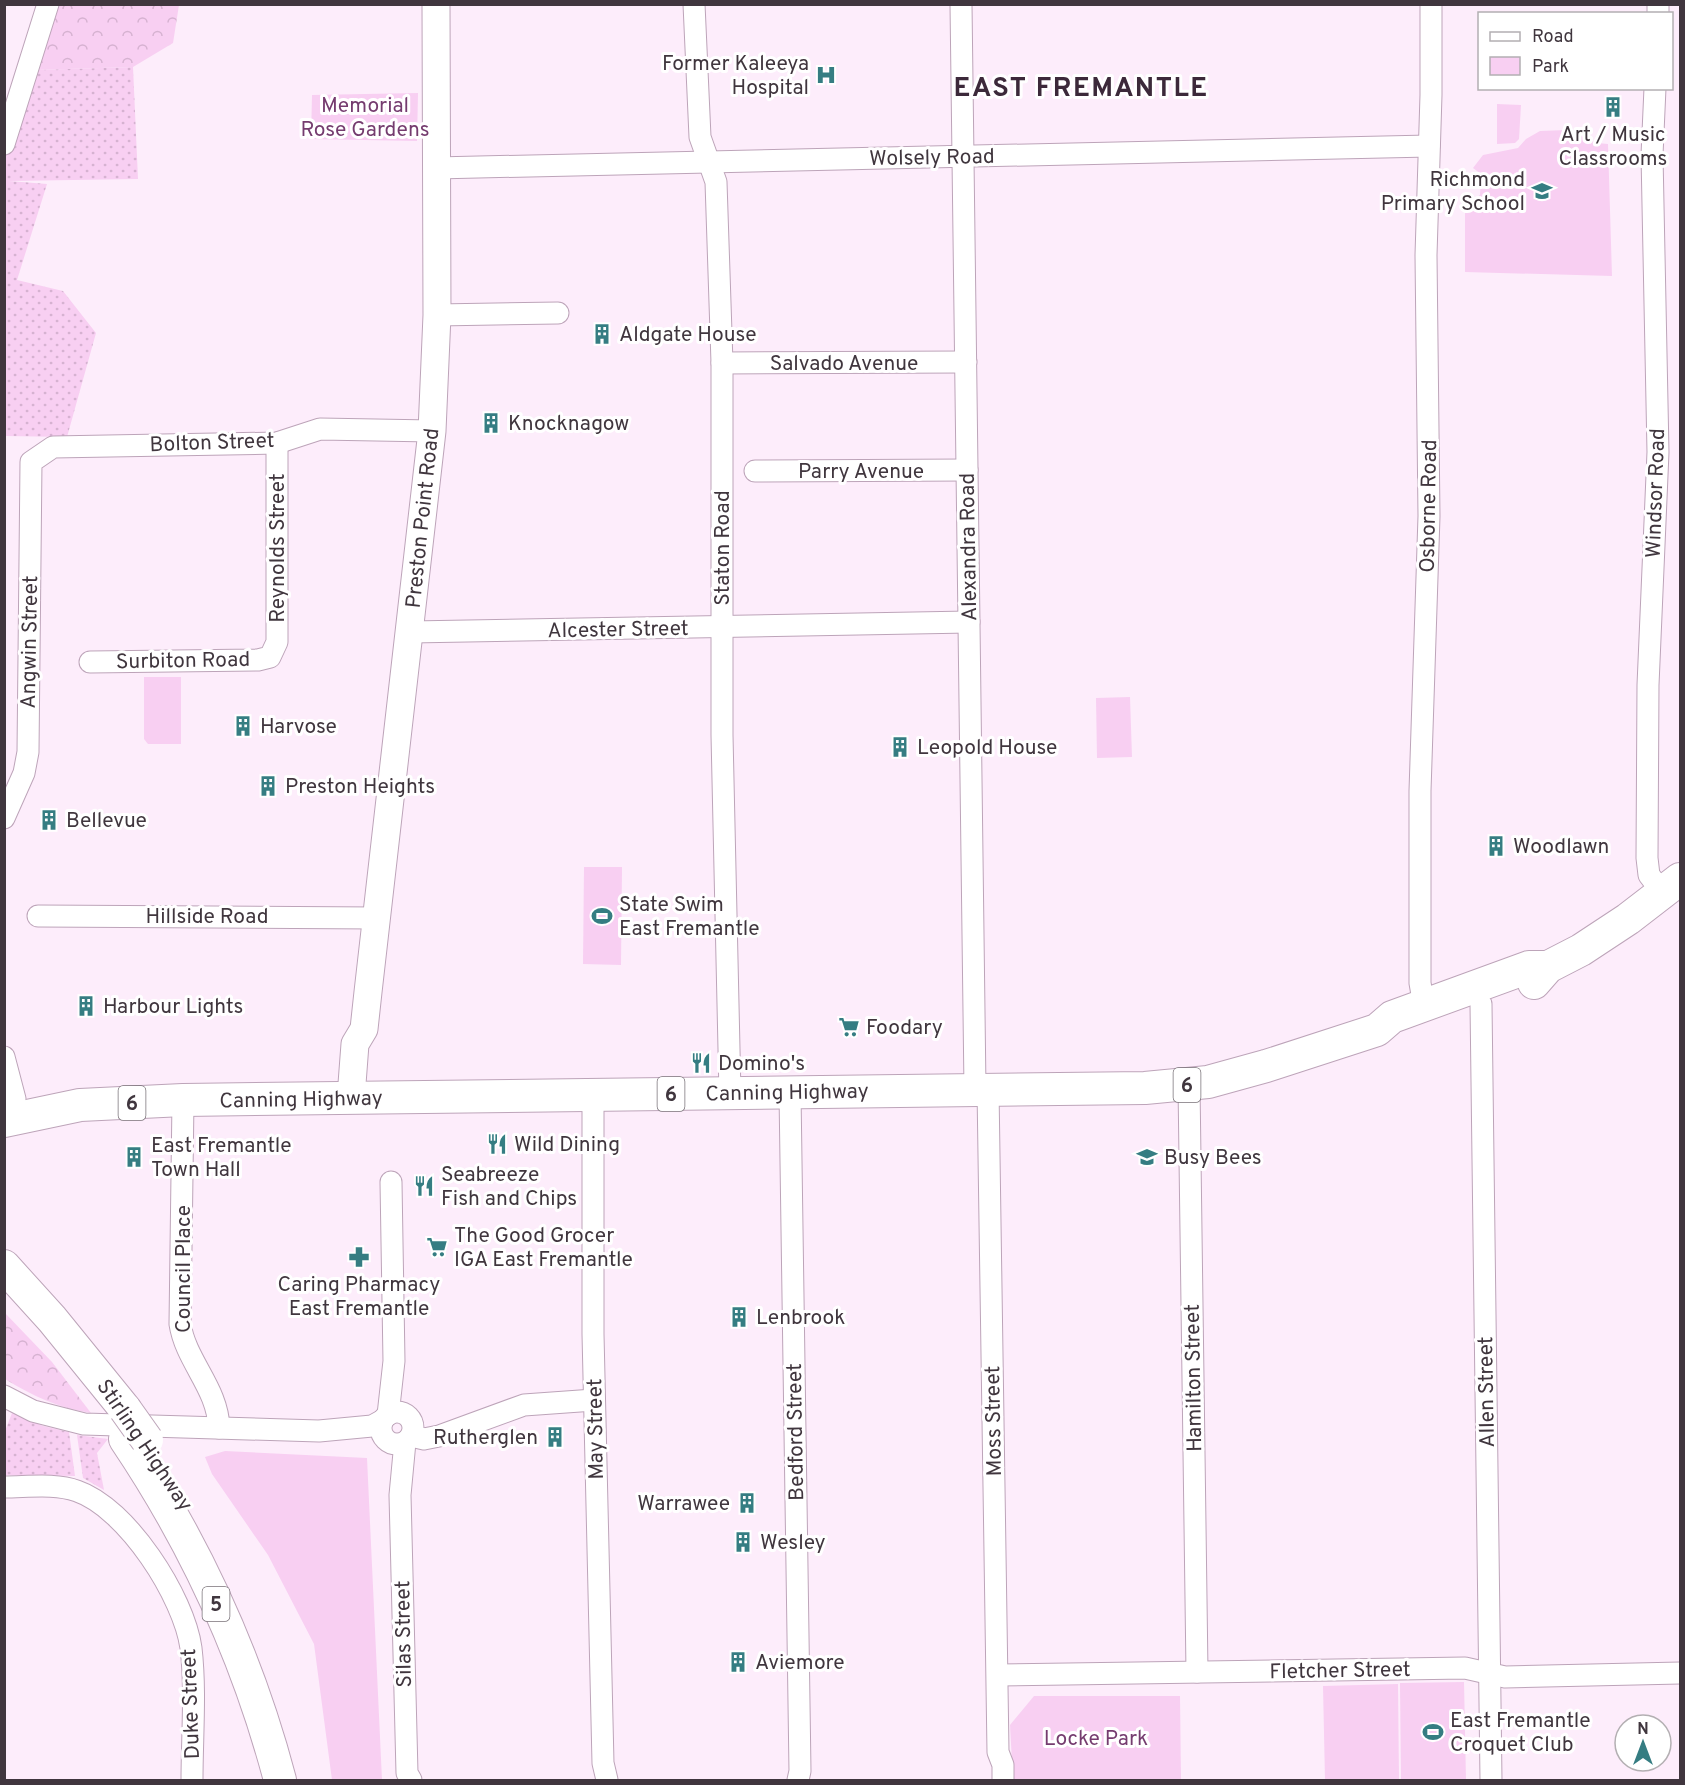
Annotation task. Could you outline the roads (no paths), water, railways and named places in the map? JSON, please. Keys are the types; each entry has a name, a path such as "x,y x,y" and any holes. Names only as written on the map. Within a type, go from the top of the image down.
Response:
{"highway":[{"name":"Canning Highway","path":"1377,1030 1398,1033 1535,983 1548,967 1581,950 1671,885"},
{"name":"Canning Highway","path":"8,1106 183,1100 729,1094 1189,1085 1216,1081 1377,1030 1392,1017 1528,968 1548,967"},
{"name":"Stirling Highway","path":"4,1266 52,1319 125,1425 189,1507 233,1598 301,1780"},
{"name":"Stirling Highway","path":"4,1297 125,1425 174,1516 234,1644 280,1780"}],"main road":[{"name":"Preston Point Road","path":"360,1097 370,1045 364,1029 411,632 432,431 437,315 436,4"}],"street":[{"path":"4,114 38,4"},
{"path":"4,144 48,4"},
{"name":"Staton Road","path":"694,4 699,137 716,182 722,363 722,628 729,1094"},
{"name":"Alexandra Road","path":"961,4 969,622 982,1089"},
{"name":"Osborne Road","path":"1424,1006 1420,983 1420,791 1429,516 1426,255 1431,4"},
{"name":"Windsor Road","path":"1655,90 1652,155 1658,452 1648,685 1647,858 1649,875 1671,885"},
{"name":"Wolsely Road","path":"436,168 1429,147"},
{"path":"437,315 558,313"},
{"name":"Salvado Avenue","path":"722,363 966,362"},
{"name":"Bolton Street","path":"31,462 52,447 276,442 320,429 432,431"},
{"name":"Reynolds Street","path":"274,652 277,642 276,442"},
{"name":"Angwin Street","path":"4,819 24,773 28,752 31,462"},
{"name":"Parry Avenue","path":"755,471 967,470"},
{"name":"Alcester Street","path":"411,632 969,622"},
{"name":"Surbiton Road","path":"90,662 258,660 270,657 274,652"},
{"name":"Hillside Road","path":"38,916 377,918"},
{"name":"Allen Street","path":"1481,1004 1491,1780"},
{"path":"4,1057 8,1106"},
{"name":"Hamilton Street","path":"1189,1085 1197,1672"},
{"name":"Moss Street","path":"982,1089 988,1225 998,1675 998,1752 992,1766 992,1780"},
{"name":"Bedford Street","path":"790,1093 800,1777"},
{"name":"May Street","path":"593,1095 594,1405 603,1775"},
{"name":"Council Place","path":"183,1100 180,1324 183,1343 215,1402 219,1428"},
{"name":"Silas Street","path":"391,1182 394,1361 392,1362 400,1495 407,1778"},
{"path":"4,1396 33,1411 84,1424 319,1431 329,1434 397,1428 424,1439 465,1428 470,1423 535,1403 594,1405"},
{"name":"Duke Street","path":"4,1487 62,1487 89,1496 110,1509 135,1537 161,1576 183,1618 190,1647 192,1780"},
{"name":"Fletcher Street","path":"998,1675 1465,1668 1505,1677 1680,1673"},
{"name":"Moss Street","path":"998,1752 1004,1765 1003,1780"}],"place":[{"name":"Former Kaleeya Hospital","path":"826,75"},
{"name":"Art / Music Classrooms","path":"1613,107"},
{"name":"Richmond Primary School","path":"1542,191"},
{"name":"Aldgate House","path":"602,334"},
{"name":"Knocknagow","path":"491,423"},
{"name":"Harvose","path":"243,726"},
{"name":"Leopold House","path":"900,747"},
{"name":"Preston Heights","path":"268,786"},
{"name":"Bellevue","path":"49,820"},
{"name":"Woodlawn","path":"1496,846"},
{"name":"State Swim East Fremantle","path":"602,916"},
{"name":"Harbour Lights","path":"86,1006"},
{"name":"Foodary","path":"849,1027"},
{"name":"Domino's","path":"701,1063"},
{"name":"Wild Dining","path":"497,1144"},
{"name":"East Fremantle Town Hall","path":"134,1157"},
{"name":"Busy Bees","path":"1147,1157"},
{"name":"Seabreeze Fish and Chips","path":"424,1186"},
{"name":"The Good Grocer IGA East Fremantle","path":"437,1247"},
{"name":"Caring Pharmacy East Fremantle","path":"359,1257"},
{"name":"Lenbrook","path":"739,1317"},
{"name":"Rutherglen","path":"555,1437"},
{"name":"Warrawee","path":"747,1503"},
{"name":"Wesley","path":"743,1542"},
{"name":"Aviemore","path":"738,1662"},
{"name":"East Fremantle Croquet Club","path":"1433,1732"}],"district":[{"name":"EAST FREMANTLE","path":"1081,87"}],"park label":[{"name":"Memorial Rose Gardens","path":"365,117"},
{"name":"Locke Park","path":"1096,1738"}]}
